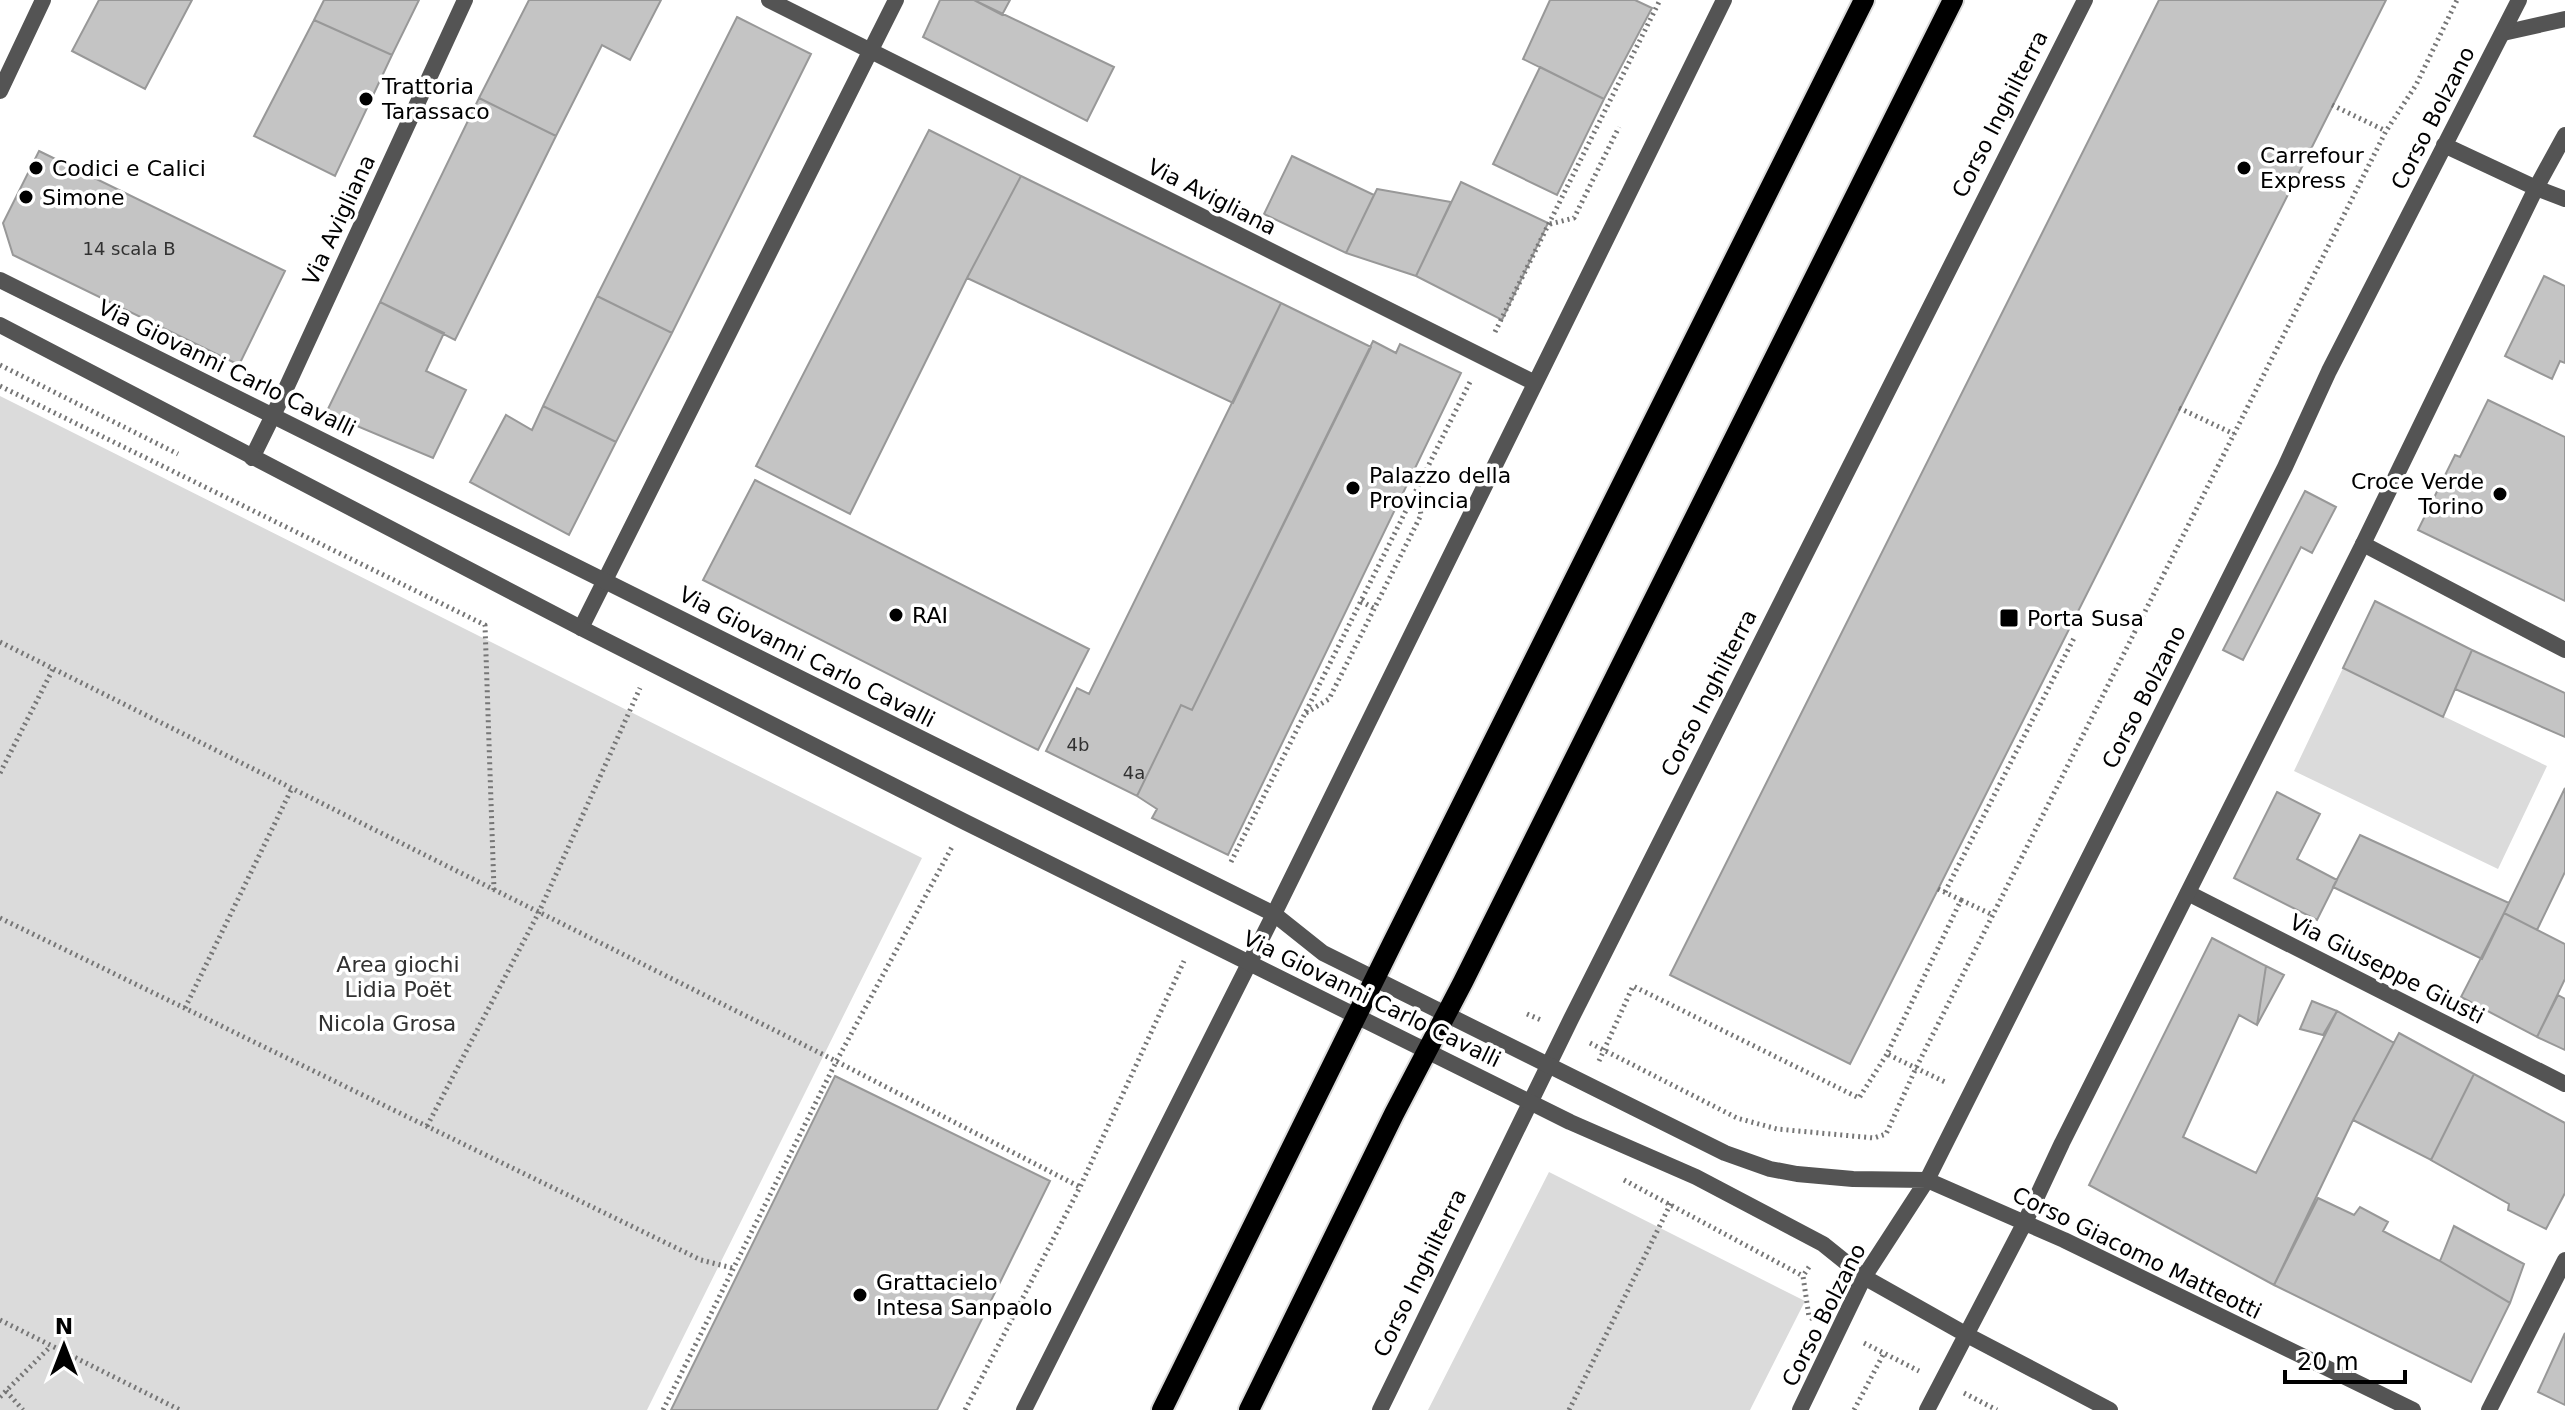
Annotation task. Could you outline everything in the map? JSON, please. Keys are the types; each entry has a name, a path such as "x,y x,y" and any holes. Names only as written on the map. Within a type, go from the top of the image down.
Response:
{"main road":[{"path":"1162,1410 1864,0"},
{"path":"1249,1410 1953,0"}],"street":[{"path":"0,91 43,0"},
{"name":"Via Avigliana","path":"252,458 465,0"},
{"name":"Via Avigliana","path":"769,0 1535,383"},
{"path":"581,628 896,0"},
{"path":"1024,1410 1274,914 1724,0"},
{"name":"Corso Inghilterra","path":"1380,1410 1498,1166 2085,0"},
{"name":"Corso Bolzano","path":"1800,1410 1864,1277 1927,1180 2285,467 2329,371 2519,0"},
{"path":"2503,33 2565,19"},
{"path":"1927,1410 2025,1222 2565,135"},
{"path":"2444,145 2565,199"},
{"name":"Via Giovanni Carlo Cavalli","path":"0,280 1274,914 1323,953 1725,1153 1770,1169 1797,1174 1853,1179 1927,1180"},
{"name":"Via Giovanni Carlo Cavalli","path":"0,325 652,665 1531,1103 1696,1177 1823,1244 1864,1277"},
{"path":"2363,544 2565,650"},
{"name":"Via Giuseppe Giusti","path":"2188,893 2565,1084"},
{"name":"Corso Giacomo Matteotti","path":"1927,1180 2025,1222 2413,1410"},
{"path":"2489,1410 2565,1260"},
{"path":"1864,1277 2110,1410"}],"path":[{"path":"1217,887 1660,0"},
{"path":"1527,1014 1604,1048 1737,1118 1777,1129 1874,1138 1886,1134 1916,1068 2386,131 2416,85 2457,0"},
{"path":"2332,105 2386,131"},
{"path":"1549,225 1574,218 1619,127"},
{"path":"0,386 485,625 494,890"},
{"path":"2179,408 2234,434"},
{"path":"1305,713 1329,699 1375,609 1421,515 1417,489"},
{"path":"1361,601 1375,609"},
{"path":"1945,892 2074,638"},
{"path":"0,642 1080,1187"},
{"path":"427,1126 539,912 652,665"},
{"path":"0,773 53,669"},
{"path":"185,1008 292,788"},
{"path":"663,1410 836,1062 965,822"},
{"path":"1938,889 1993,915"},
{"path":"1633,986 1859,1098 1887,1054 1961,900"},
{"path":"0,918 701,1260 732,1268"},
{"path":"965,1410 1080,1187 1196,936"},
{"path":"1887,1054 1969,1094"},
{"path":"1615,1175 1803,1276 1809,1317 1997,1410"},
{"path":"1569,1410 1670,1204 1696,1177"},
{"path":"0,1320 180,1410"},
{"path":"0,1397 51,1346"},
{"path":"1854,1410 1884,1353"},
{"path":"6,1391 23,1410"}],"green space":[{"name":"Nicola Grosa","path":"0,396 922,858 647,1410 0,1410"},
{"path":"2343,668 2547,766 2498,869 2294,771"},
{"path":"1549,1172 1805,1301 1750,1410 1428,1410"}],"building":[{"path":"99,0 192,0 145,89 72,51"},
{"path":"324,0 419,0 392,55 314,20"},
{"path":"529,0 661,0 630,60 602,45 556,136 479,98"},
{"path":"940,0 974,0 1114,67 1087,121 923,37"},
{"path":"974,0 1010,0 1002,15"},
{"path":"1550,0 1635,0 1652,8 1604,99 1523,59"},
{"path":"2159,0 2386,0 1850,1064 1670,975"},
{"path":"737,17 811,54 672,333 597,296"},
{"path":"314,20 392,55 335,176 254,136"},
{"path":"1540,67 1604,99 1557,195 1493,164"},
{"path":"479,98 556,136 455,340 380,302"},
{"path":"929,130 1021,176 850,514 756,466"},
{"path":"39,151 285,271 239,365 13,255 3,223"},
{"path":"1292,156 1374,195 1346,253 1264,214"},
{"path":"1021,176 1281,303 1233,403 967,278"},
{"path":"1461,182 1548,223 1502,320 1416,276"},
{"path":"1377,189 1451,202 1416,276 1346,253"},
{"path":"2544,276 2565,286 2565,363 2560,361 2552,379 2505,356"},
{"path":"597,296 672,333 616,442 543,406"},
{"path":"380,302 444,333 426,371 466,390 433,458 326,413"},
{"path":"1281,303 1371,347 1192,710 1181,705 1137,796 1046,751 1077,688 1089,694"},
{"name":"Palazzo della Provincia","path":"1373,341 1396,353 1400,344 1461,373 1228,855 1152,818 1157,809 1137,796 1181,705 1192,710"},
{"name":"Croce Verde Torino","path":"2488,400 2565,437 2565,601 2418,530 2455,455 2460,457"},
{"path":"543,406 616,442 569,535 470,482 506,415 532,430"},
{"name":"RAI","path":"755,480 1089,649 1038,750 703,580"},
{"path":"2305,491 2336,507 2312,553 2301,547 2243,660 2223,650"},
{"path":"2375,601 2472,650 2443,717 2343,668"},
{"path":"2472,650 2565,693 2565,737 2455,689"},
{"path":"2565,788 2565,872 2537,930 2504,913"},
{"path":"2277,792 2320,814 2297,859 2337,880 2317,920 2234,878"},
{"path":"2360,835 2509,903 2482,959 2333,887"},
{"path":"2504,913 2565,944 2565,979 2537,1037 2461,997"},
{"path":"2212,938 2266,966 2257,1025 2239,1015 2183,1137 2256,1173 2337,1011 2394,1043 2353,1120 2274,1285 2089,1185"},
{"path":"2266,966 2284,975 2257,1025"},
{"path":"2558,995 2565,999 2565,1050 2537,1037"},
{"path":"2312,1001 2337,1011 2323,1035 2300,1029"},
{"path":"2399,1033 2474,1074 2431,1160 2353,1120"},
{"path":"2474,1074 2565,1123 2565,1193 2546,1229 2508,1210 2509,1204 2431,1160"},
{"name":"Grattacielo Intesa Sanpaolo","path":"835,1076 1050,1181 937,1410 671,1410"},
{"path":"2318,1198 2354,1215 2360,1207 2388,1222 2383,1231 2510,1303 2471,1382 2274,1285"},
{"path":"2454,1226 2524,1264 2510,1303 2440,1261"},
{"path":"2565,1333 2565,1405 2538,1392"}],"place":[{"name":"Trattoria Tarassaco","path":"366,99"},
{"name":"Codici e Calici","path":"36,168"},
{"name":"Carrefour Express","path":"2244,168"},
{"name":"Simone","path":"26,197"},
{"name":"Palazzo della Provincia","path":"1353,488"},
{"name":"Croce Verde Torino","path":"2500,494"},
{"name":"RAI","path":"896,615"},
{"name":"Porta Susa","path":"2009,618"},
{"name":"Grattacielo Intesa Sanpaolo","path":"860,1295"}],"park label":[{"name":"Area giochi Lidia Poët","path":"398,976"}]}
